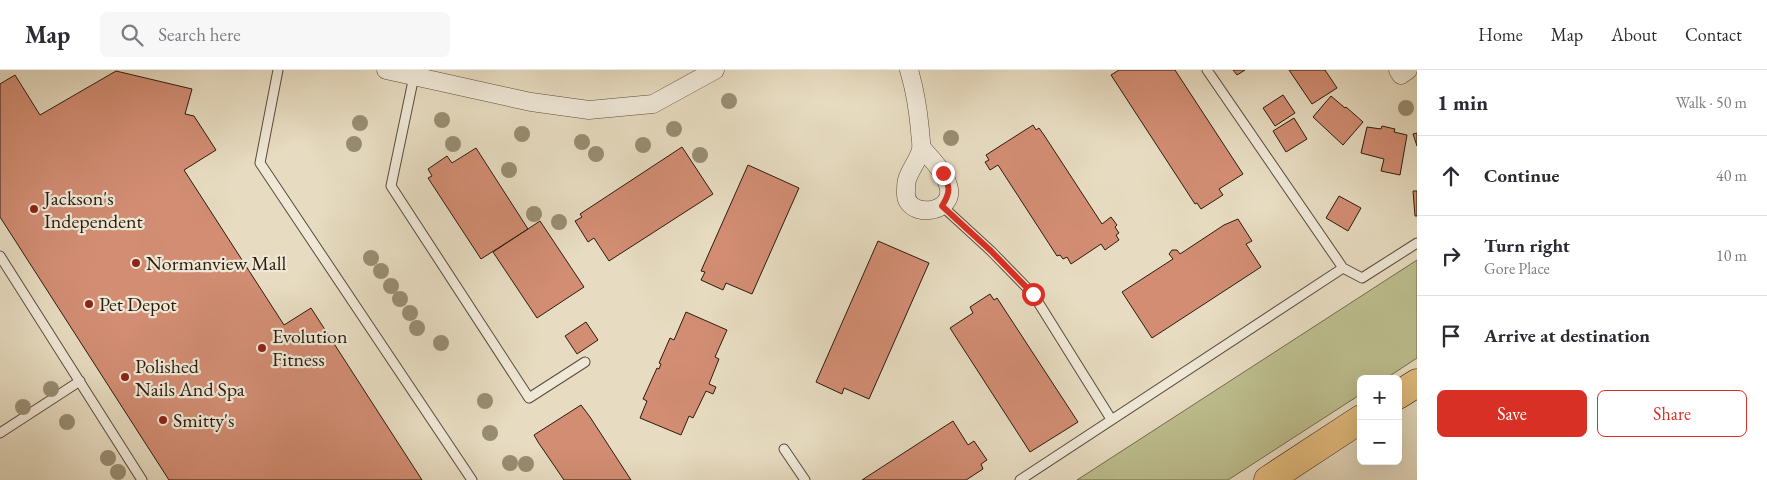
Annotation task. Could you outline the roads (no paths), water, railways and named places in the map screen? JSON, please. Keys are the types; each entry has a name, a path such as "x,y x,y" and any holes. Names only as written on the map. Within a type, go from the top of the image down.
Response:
{"main road":[{"path":"1402,392 1417,383"},
{"path":"1268,480 1357,423"}],"street":[{"path":"386,70 531,102 589,110 653,104 715,70"},
{"path":"909,70 916,94 922,148 907,180 905,196 912,206 922,211 933,210 942,206 947,198 949,186 943,173 922,148"},
{"path":"1398,70 1401,75 1408,70"}],"lane":[{"path":"278,70 260,163 472,480"},
{"path":"1207,70 1343,268 1362,278 1417,243"},
{"path":"414,76 390,186 529,398 585,362"},
{"path":"942,206 991,251 1033,294 1112,419"},
{"path":"0,256 142,480"},
{"path":"1020,480 1343,268"},
{"path":"0,433 80,381"},
{"path":"784,449 805,480"}],"place":[{"name":"Jackson's Independent","path":"34,209"},
{"name":"Normanview Mall","path":"136,263"},
{"name":"Pet Depot","path":"89,304"},
{"name":"Evolution Fitness","path":"262,348"},
{"name":"Polished Nails And Spa","path":"125,377"},
{"name":"Smitty's","path":"163,420"}]}
